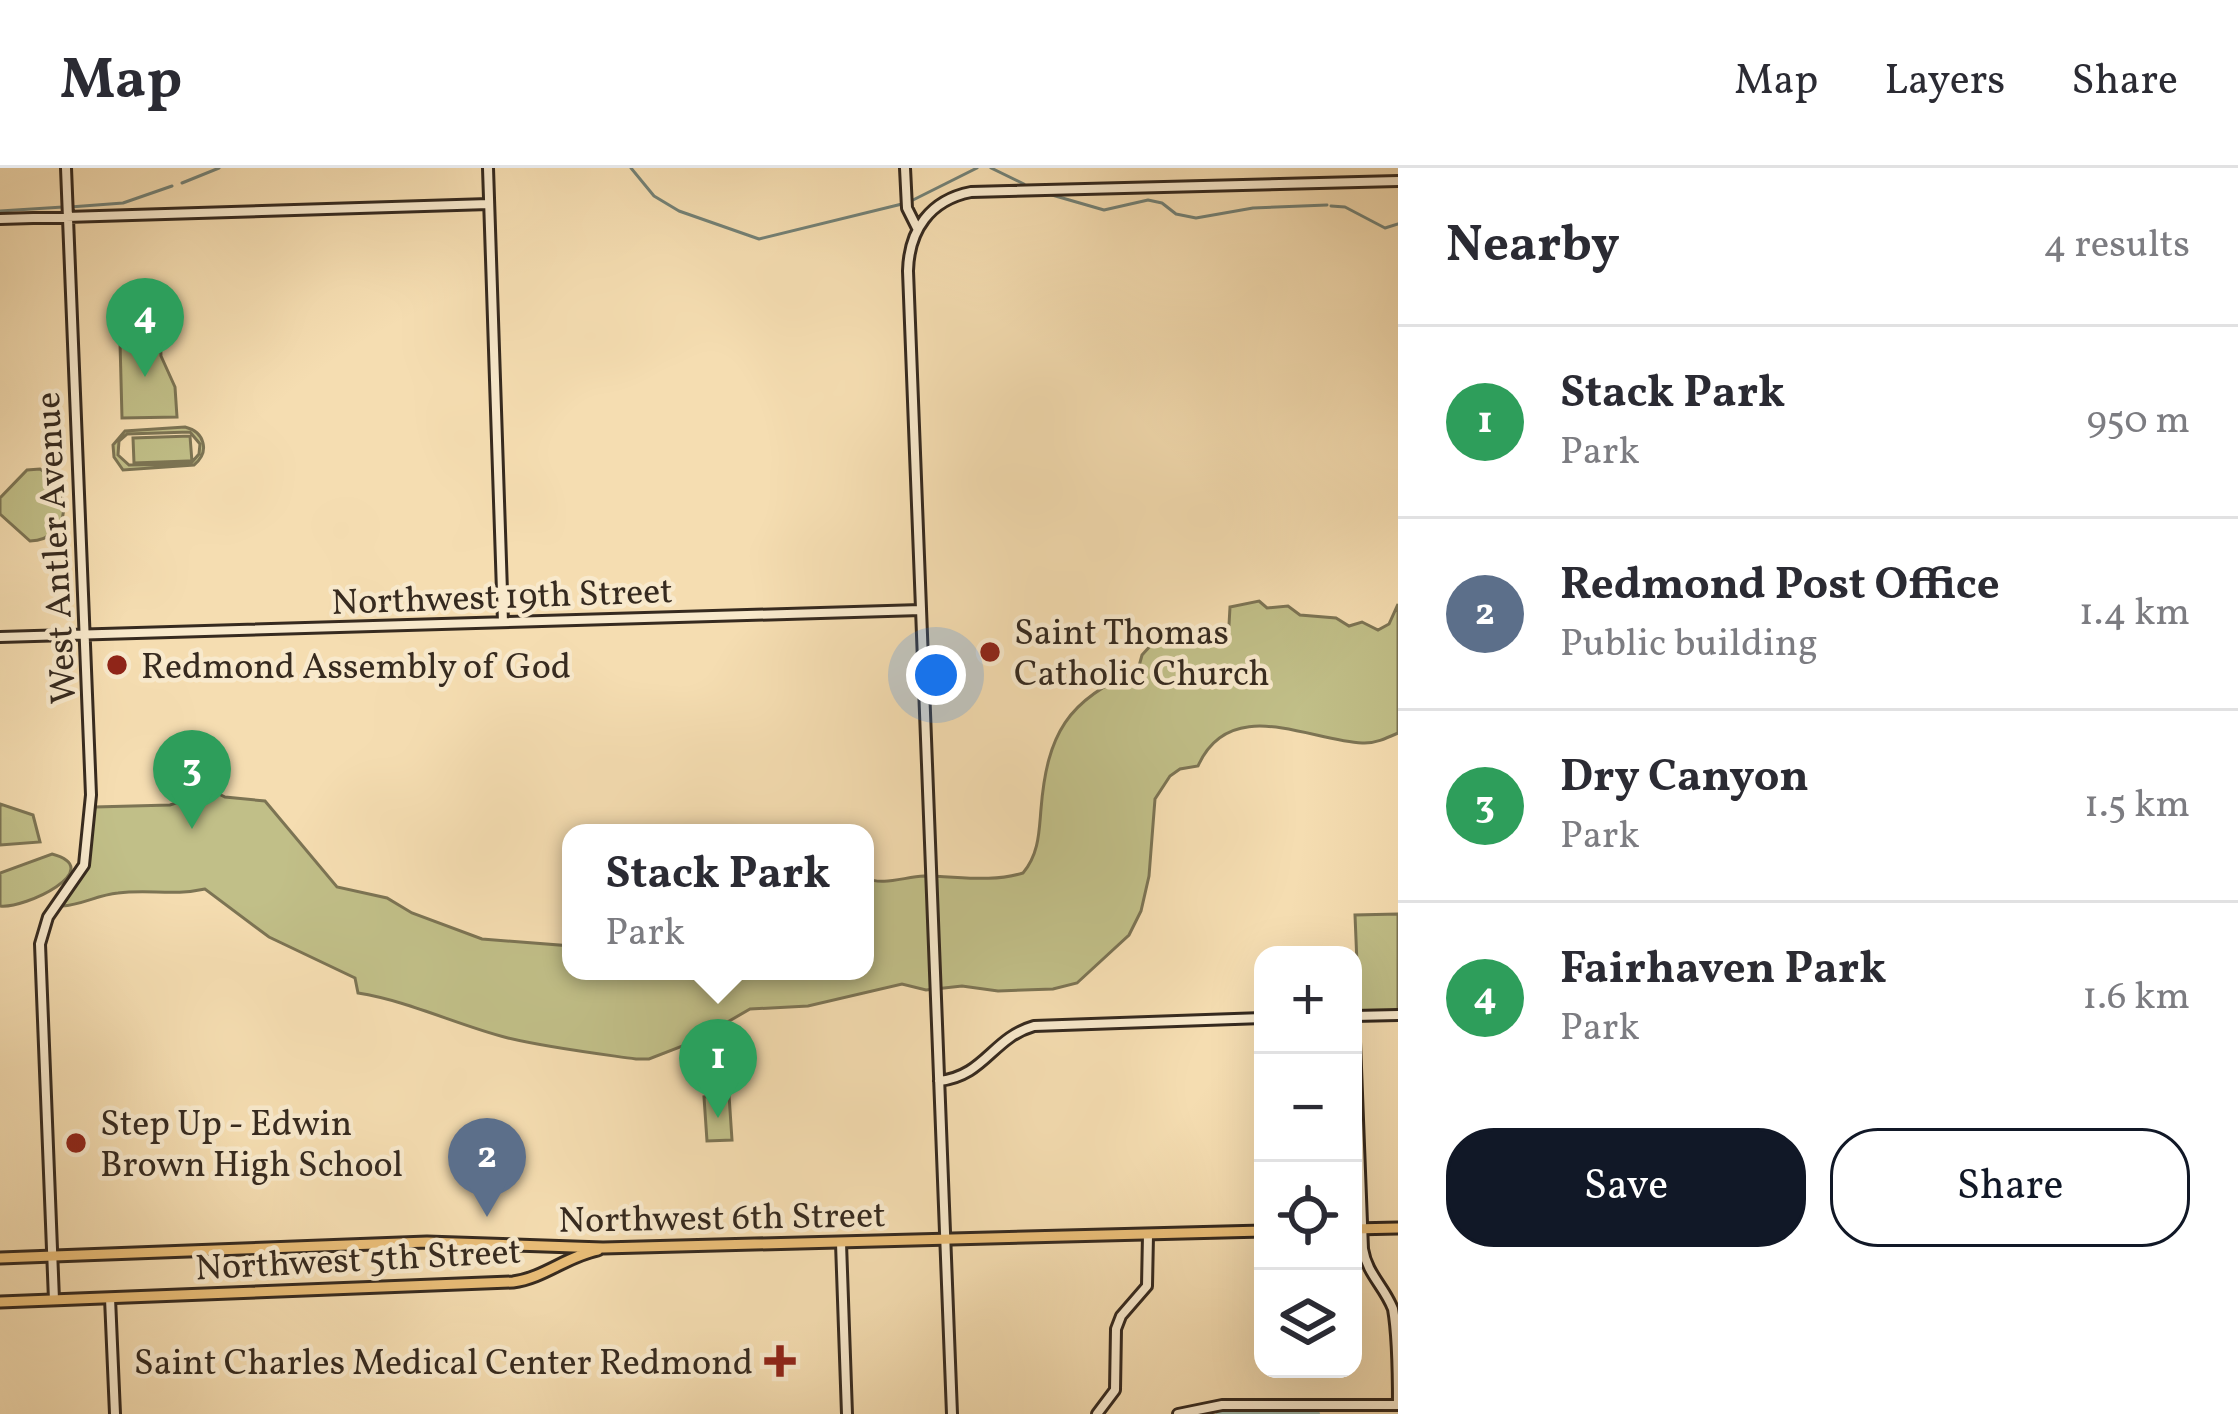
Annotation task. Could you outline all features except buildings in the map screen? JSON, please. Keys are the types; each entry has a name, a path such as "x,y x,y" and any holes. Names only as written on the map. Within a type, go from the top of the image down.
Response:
{"main road":[{"path":"1362,1229 1398,1228"},
{"name":"Northwest 6th Street","path":"0,1258 405,1243 603,1248 1254,1232"},
{"path":"551,1244 560,1250 560,1262"},
{"name":"Northwest 5th Street","path":"0,1302 513,1282 603,1248"}],"street":[{"name":"West Antler Avenue","path":"52,1256 40,944 48,917 80,874 86,853 91,775 66,168"},
{"path":"488,168 502,622"},
{"path":"905,168 907,208 917,228"},
{"path":"952,1414 908,271 917,228 940,203 971,192 1398,181"},
{"path":"0,219 489,204"},
{"name":"Northwest 19th Street","path":"0,637 921,610"},
{"path":"1362,1016 1398,1015"},
{"path":"939,1081 962,1078 1007,1038 1034,1026 1254,1018"},
{"path":"1355,1054 1357,1162"},
{"path":"1097,1414 1115,1390 1116,1329 1121,1316 1147,1286 1148,1234"},
{"path":"841,1243 848,1414"},
{"path":"1178,1414 1222,1405 1397,1405 1396,1322 1367,1268 1362,1246"},
{"path":"52,1256 54,1300"},
{"path":"110,1298 115,1414"}],"shaded area":[{"path":"155,326 160,326 161,356 175,387 177,417 122,418 120,342 154,342"},
{"path":"185,427 201,438 202,454 194,465 123,470 113,445 125,431","holes":["190,432 200,444 192,462 190,436 133,438 134,463 191,461 188,464 129,465 118,455 119,441 127,434"]},
{"path":"40,469 58,488 63,511 54,532 30,541 0,514 0,498 27,470"},
{"path":"1259,601 1267,608 1288,606 1300,615 1336,618 1349,626 1362,622 1378,630 1389,624 1398,604 1398,733 1362,743 1250,727 1230,732 1212,744 1198,766 1170,776 1155,799 1141,911 1129,935 1077,983 998,991 962,986 926,990 902,984 808,1006 750,1009 693,1042 649,1059 636,1059 508,1038 358,993 355,978 269,937 205,889 118,893 62,906 86,869 95,807 170,805 213,791 225,797 265,801 337,887 387,898 412,913 482,939 562,945 562,980 874,980 874,880 1023,873 1037,842 1049,760 1065,723 1094,694 1138,670 1152,644 1229,625 1230,607"},
{"path":"0,804 33,815 40,842 0,845"},
{"path":"52,854 67,861 71,869 67,878 42,895 0,906 0,873"},
{"path":"1398,914 1398,1011 1362,1012 1362,946 1356,946 1355,915"},
{"path":"729,1095 732,1140 707,1141 704,1097"}],"waterway":[{"path":"182,183 219,168"},
{"path":"631,168 654,196 679,211 759,239 902,204"},
{"path":"909,202 977,168"},
{"path":"991,168 1024,184"},
{"path":"70,207 123,203 172,186"},
{"path":"1052,195 1104,210 1148,200 1196,218 1253,208 1327,205"},
{"path":"1331,206 1345,207 1385,228 1398,224"},
{"path":"0,211 63,207"},
{"path":"1219,1414 1317,1414"}],"place":[{"name":"Fairhaven Park","path":"145,377"},
{"name":"Saint Thomas Catholic Church","path":"990,652"},
{"name":"Redmond Assembly of God","path":"117,665"},
{"name":"Dry Canyon","path":"192,829"},
{"name":"Stack Park","path":"718,1118"},
{"name":"Step Up - Edwin Brown High School","path":"76,1143"},
{"name":"Redmond Post Office","path":"487,1217"},
{"name":"Saint Charles Medical Center Redmond","path":"780,1361"}]}
